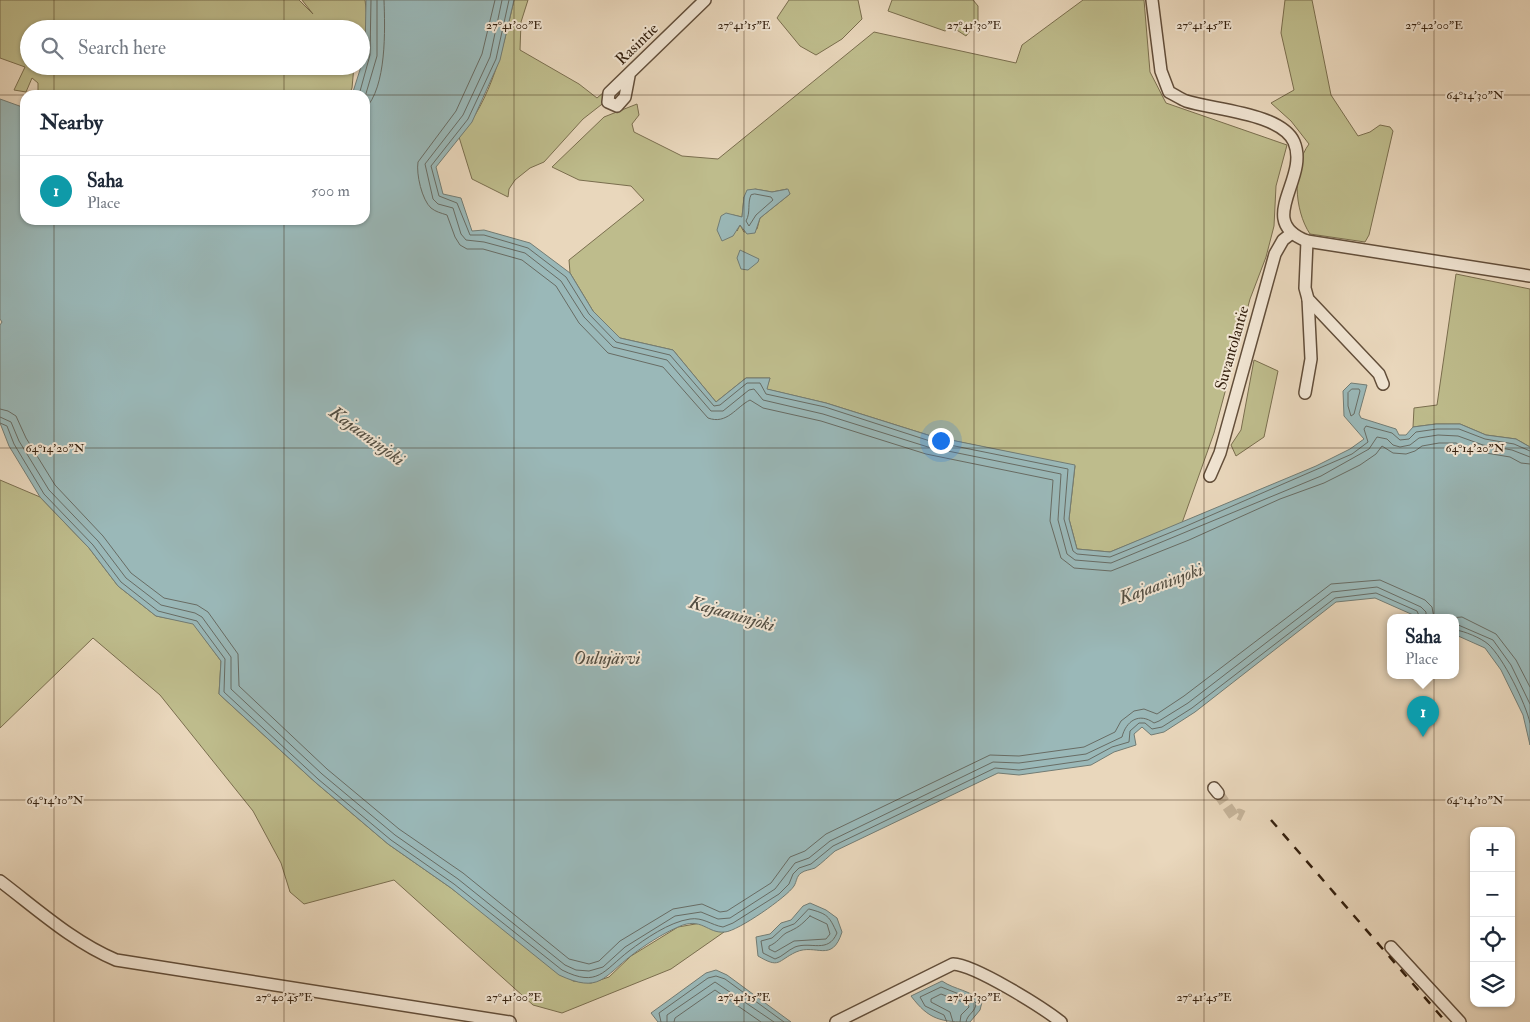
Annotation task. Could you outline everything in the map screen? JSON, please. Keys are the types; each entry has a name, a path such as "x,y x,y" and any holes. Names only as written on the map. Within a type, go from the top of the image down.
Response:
{"street":[{"name":"Rasintie","path":"629,76 625,97 617,106 608,102 609,93 629,76 705,0"},
{"path":"1152,0 1162,71 1170,92 1185,100 1259,118 1276,124 1288,132 1298,155 1296,169 1282,214 1286,227 1292,233 1307,241 1530,276"},
{"name":"Suvantolantie","path":"1210,476 1220,453 1276,254 1284,240 1292,233"},
{"path":"1305,393 1311,359 1308,299 1305,288 1307,241"},
{"path":"1308,299 1380,374 1383,384"},
{"path":"0,881 69,933 102,954 116,960 510,1022"},
{"path":"1391,947 1460,1022"},
{"path":"836,1022 953,964 961,964 1047,1012 1061,1022"}],"shaded area":[{"path":"0,0 299,0 313,14 302,0 365,0 367,20 20,20 20,65 0,58"},
{"path":"514,0 528,0 521,22 520,50 579,84 597,98 611,86 606,101 583,119 544,162 530,168 515,180 509,189 508,197 472,179 459,137 480,106 488,90 495,72"},
{"path":"789,0 858,0 862,19 842,39 816,55 800,46 777,18"},
{"path":"892,0 973,0 978,6 978,21 966,36 952,27 945,31 888,11"},
{"path":"1083,0 1144,0 1150,72 1166,103 1287,145 1276,186 1274,226 1266,257 1250,299 1214,433 1182,523 1110,552 1077,549 1069,519 1075,466 931,436 826,403 766,389 770,378 746,378 716,402 673,350 620,338 593,311 570,273 569,260 644,200 631,186 579,180 552,167 604,117 637,104 639,115 632,124 634,132 682,156 718,159 874,32 1016,63 1022,45","holes":["755,189 772,192 787,189 790,194 760,218 757,229 744,232 740,225 737,231 733,215 742,217 744,197"]},
{"path":"1285,0 1312,0 1331,95 1358,136 1370,132 1380,125 1390,127 1393,131 1369,235 1365,242 1310,234 1301,213 1297,189 1298,176 1300,164 1309,144 1291,121 1271,103 1294,90 1281,33"},
{"path":"21,75 353,75 351,90 38,90 38,83 32,78 27,90 14,90"},
{"path":"1456,274 1530,289 1530,447 1516,439 1486,435 1460,424 1436,424 1413,427 1414,408 1437,405"},
{"path":"1254,360 1278,371 1264,437 1236,456 1231,445 1241,430"},
{"path":"0,480 40,497 89,548 118,586 156,616 193,623 221,661 219,694 315,782 388,844 451,888 573,981 591,983 609,977 631,956 678,927 701,923 714,930 724,932 671,969 562,1013 533,1005 394,880 304,904 290,892 281,863 253,811 160,695 93,638 0,728"}],"water":[{"name":"Oulujärvi","path":"366,0 514,0 500,60 472,122 436,167 443,194 461,198 472,231 484,230 530,243 570,273 593,311 620,338 673,350 716,402 746,378 770,378 767,389 826,403 931,436 1075,465 1069,519 1077,549 1110,552 1316,466 1350,449 1364,439 1344,416 1343,391 1351,383 1367,385 1359,414 1361,418 1396,429 1399,435 1406,435 1413,427 1436,424 1460,424 1486,435 1516,439 1530,447 1530,745 1523,715 1501,670 1485,648 1459,636 1459,614 1411,614 1375,598 1336,602 1195,712 1164,732 1151,735 1142,727 1134,734 1136,745 1114,752 1091,765 1019,775 998,773 835,851 815,868 801,873 790,891 773,905 740,926 725,932 719,932 699,924 686,924 660,936 632,955 607,976 592,983 584,983 559,975 451,888 388,844 315,782 219,694 221,661 193,624 156,616 118,586 89,548 40,497 9,446 0,423 0,325 2,322 0,319 0,99 20,106 20,225 370,225 370,90 354,90 358,75 370,75 370,20 366,20"},
{"path":"755,189 772,192 788,189 790,194 760,218 755,233 747,234 740,225 733,236 722,241 717,230 721,216 726,213 742,217 744,197 747,190"},
{"path":"740,250 759,259 758,262 748,270 741,269 737,258"},
{"path":"810,903 826,910 837,918 842,932 838,942 828,950 803,950 775,963 758,956 756,937 770,934 781,923 791,920 803,906"},
{"path":"716,970 727,975 791,1022 658,1022 651,1013 706,973"},
{"path":"942,981 968,992 982,1002 980,1010 970,1022 936,1018 924,1010 911,996"}],"tunnel":[{"path":"1218,793 1234,816 1239,814 1243,816"}],"railway":[{"path":"1271,820 1446,1022"}],"place":[{"name":"Saha","path":"1423,737"}],"water label":[{"name":"Kajaaninjoki","path":"367,436"},
{"name":"Kajaaninjoki","path":"1161,584"},
{"name":"Kajaaninjoki","path":"732,614"}]}
